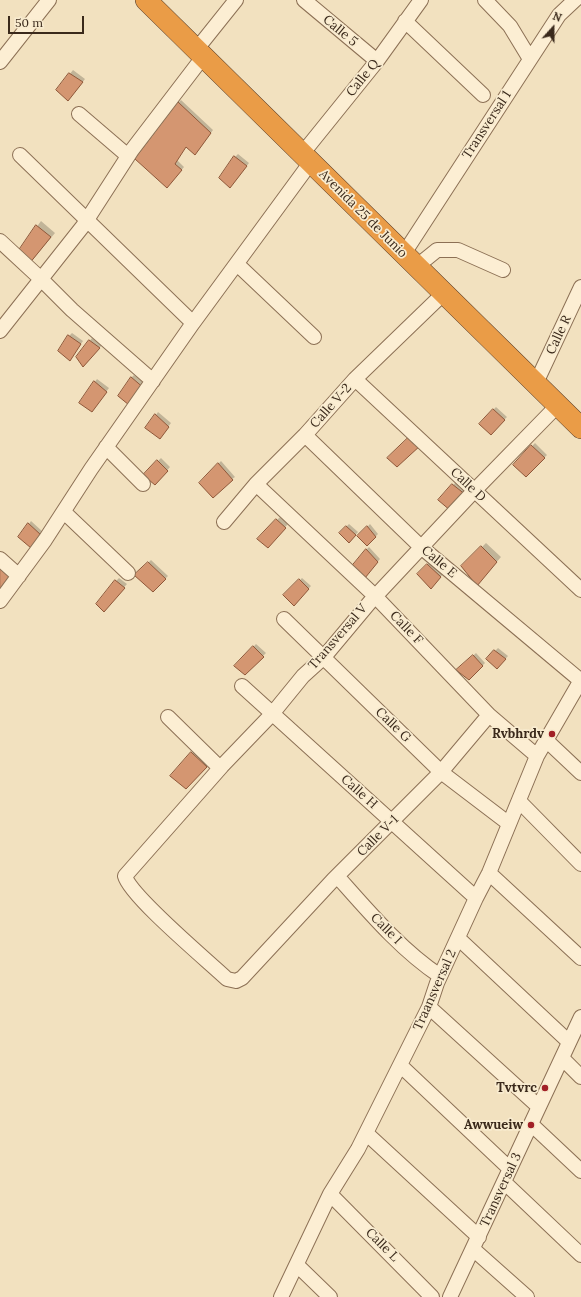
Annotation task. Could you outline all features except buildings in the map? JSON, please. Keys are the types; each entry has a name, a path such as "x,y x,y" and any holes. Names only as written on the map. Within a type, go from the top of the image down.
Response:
{"highway":[{"name":"Avenida 25 de Junio","path":"146,0 307,158 409,261 581,428"}],"street":[{"path":"0,62 48,0"},
{"path":"0,332 87,219 128,156 236,0"},
{"name":"Calle 5","path":"304,0 376,61"},
{"name":"Calle Q","path":"0,601 64,512 106,447 237,264 307,158 421,0"},
{"path":"485,0 510,26 530,59"},
{"name":"Transversal 1","path":"409,261 530,59 559,15 575,0"},
{"path":"406,22 483,95"},
{"path":"79,114 128,156"},
{"path":"20,155 194,323"},
{"path":"0,241 72,310 153,381"},
{"path":"409,261 437,250 458,250 503,270"},
{"path":"237,264 314,337"},
{"name":"Calle R","path":"536,383 581,288"},
{"name":"Calle V-2","path":"224,522 256,484 304,435 355,379 443,294"},
{"name":"Calle D","path":"355,379 581,590"},
{"name":"Transversal V","path":"125,876 220,768 272,714 303,676 324,657 375,596 558,405"},
{"name":"Calle E","path":"304,435 421,547 581,680"},
{"path":"106,447 143,484"},
{"name":"Calle F","path":"256,484 375,596 489,715 537,756"},
{"path":"64,512 128,573"},
{"path":"0,559 19,576"},
{"name":"Calle G","path":"284,619 441,772 508,823"},
{"name":"Traansversal 2","path":"281,1297 330,1194 366,1133 429,1007 440,976 489,873 508,823 519,801 537,756 581,680"},
{"name":"Calle H","path":"242,686 476,898"},
{"name":"Calle V-1","path":"125,876 127,883 145,903 227,979 236,982 242,978 265,954 337,876 441,772 489,715"},
{"path":"168,718 220,768"},
{"path":"546,740 581,773"},
{"path":"519,801 581,864"},
{"path":"489,873 581,958"},
{"name":"Calle I","path":"337,876 367,910 420,963 440,976"},
{"path":"458,938 569,1042"},
{"path":"429,1007 539,1107"},
{"name":"Transversal 3","path":"450,1297 581,1017"},
{"path":"562,1058 581,1077"},
{"path":"400,1065 581,1255"},
{"path":"531,1124 581,1171"},
{"path":"366,1133 476,1243 527,1297"},
{"name":"Calle L","path":"330,1194 432,1297"},
{"path":"297,1264 330,1297"}],"place":[{"name":"Rvbhrdv","path":"552,734"},
{"name":"Tvtvrc","path":"545,1088"},
{"name":"Awwueiw","path":"531,1125"}]}
